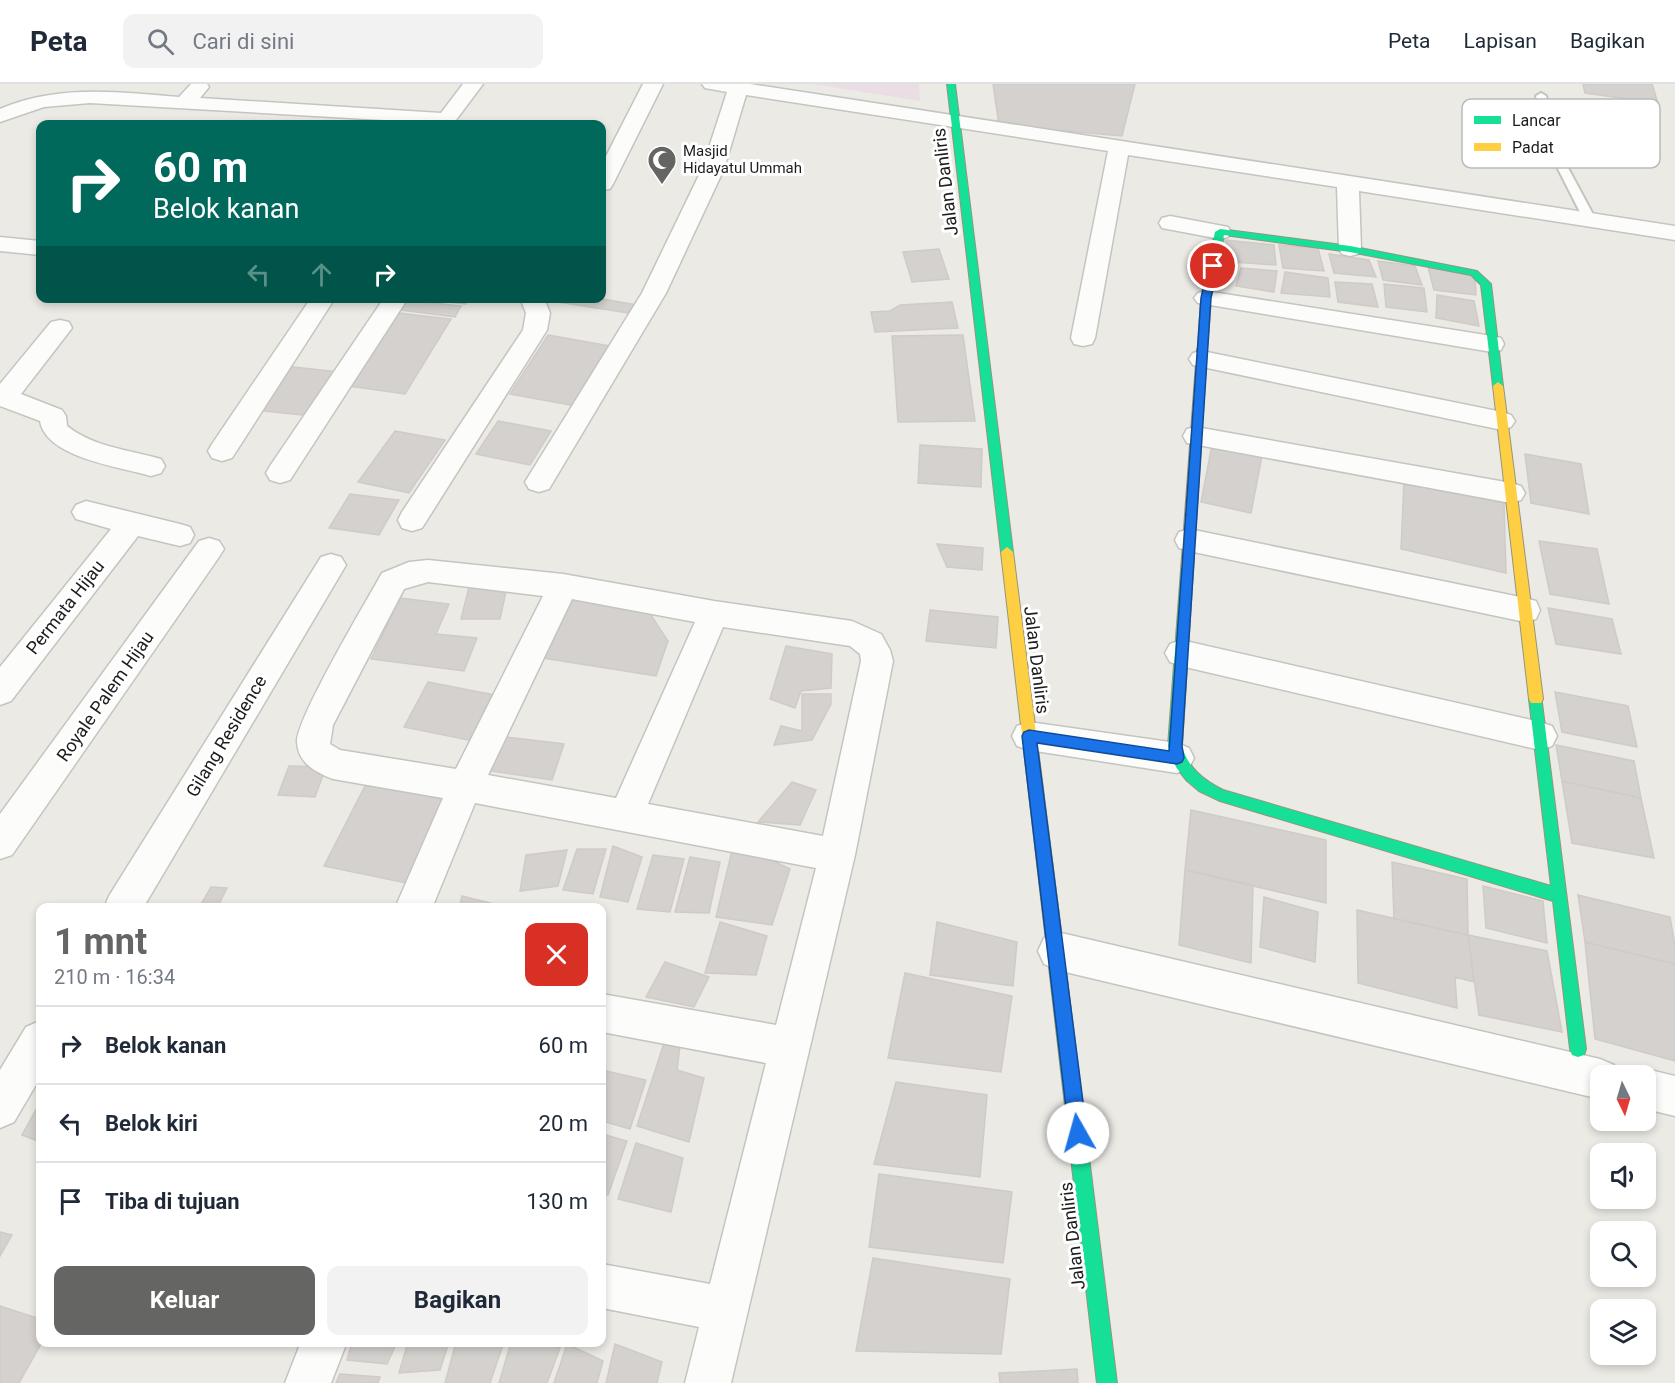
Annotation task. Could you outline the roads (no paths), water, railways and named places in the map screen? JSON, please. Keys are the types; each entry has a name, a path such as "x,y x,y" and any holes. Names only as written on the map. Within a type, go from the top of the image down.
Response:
{"street":[{"path":"184,103 202,84"},
{"path":"446,120 473,84"},
{"path":"606,176 653,84"},
{"path":"712,84 1675,233"},
{"name":"Jalan Danliris","path":"951,84 1057,951 1107,1383"},
{"path":"539,482 654,293 710,177 738,88"},
{"path":"0,116 33,104 72,99 184,103 418,120"},
{"path":"1083,338 1119,148"},
{"path":"1348,182 1350,249"},
{"path":"1170,223 1350,249 1463,270 1479,277 1486,284 1578,1049"},
{"path":"1220,232 1206,298 1175,746 1181,767 1200,786 1220,795 1560,896"},
{"path":"0,244 36,248"},
{"path":"1206,298 1492,344"},
{"path":"222,451 320,303"},
{"path":"280,473 393,303"},
{"path":"412,520 524,350 535,330 538,313 534,303"},
{"path":"60,328 2,397 53,416 56,431 71,442 151,466"},
{"path":"1202,359 1502,421"},
{"path":"1196,436 1510,493"},
{"path":"86,512 180,535"},
{"name":"Permata Hijau","path":"0,691 131,524"},
{"path":"1189,540 1525,610"},
{"name":"Royale Palem Hijau","path":"0,843 209,549"},
{"name":"Gilang Residence","path":"125,903 331,565"},
{"path":"708,1383 724,1309 837,855 877,661 877,652 872,643 852,633 714,613 563,586 428,572 409,574 393,581 317,724 313,741 316,753 333,764 465,786 837,855"},
{"path":"415,903 465,786 563,586"},
{"path":"625,816 714,613"},
{"path":"1181,653 1540,736"},
{"path":"1029,736 1177,758"},
{"path":"1057,951 1590,1077"},
{"path":"606,1014 789,1047"},
{"path":"0,1108 36,1048"},
{"path":"1656,1091 1675,1096"},
{"path":"606,1287 724,1309"},
{"path":"308,1383 322,1347"}],"lane":[{"path":"1562,168 1590,220"}],"place":[{"name":"Masjid Hidayatul Ummah","path":"662,186"}]}
